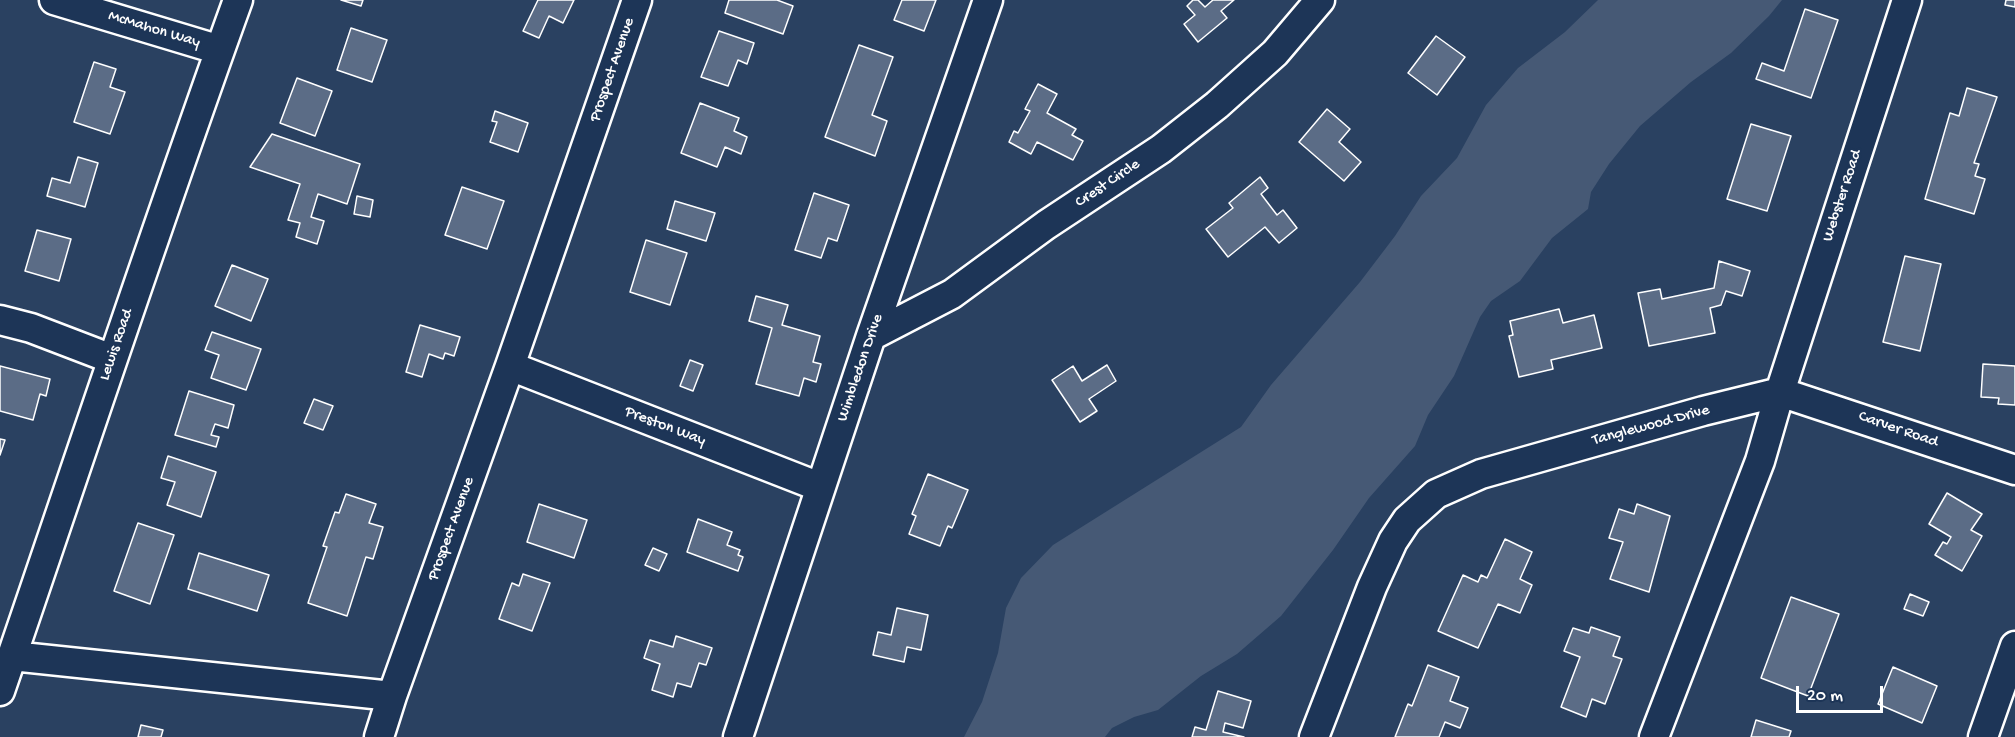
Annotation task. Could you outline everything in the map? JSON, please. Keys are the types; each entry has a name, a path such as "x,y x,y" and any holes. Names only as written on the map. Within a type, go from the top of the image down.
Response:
{"street":[{"name":"McMahon Way","path":"54,0 220,50"},
{"name":"Lewis Road","path":"0,691 66,501 112,359 238,0"},
{"name":"Prospect Avenue","path":"379,737 637,0"},
{"name":"Wimbledon Drive","path":"738,737 871,336 988,0"},
{"name":"Crest Circle","path":"871,336 952,294 1046,225 1161,149 1217,105 1275,53 1320,0"},
{"name":"Webster Road","path":"1780,392 1907,0"},
{"path":"0,320 31,328 112,359"},
{"name":"Preston Way","path":"510,366 820,488"},
{"name":"Carver Road","path":"1780,392 2015,470"},
{"name":"Tanglewood Drive","path":"1314,737 1372,586 1393,541 1407,520 1436,494 1481,474 1703,411 1780,392"},
{"path":"1654,737 1760,460 1780,392"},
{"path":"1983,737 2015,646"},
{"path":"12,656 392,696"}],"shaded area":[{"path":"1598,0 1782,0 1731,53 1691,82 1640,126 1609,164 1591,192 1588,209 1552,238 1520,281 1491,301 1480,317 1454,376 1428,415 1415,446 1369,498 1333,550 1281,616 1237,654 1201,676 1158,710 1134,717 1112,728 1105,737 964,737 982,702 998,653 1006,608 1021,578 1053,545 1241,427 1271,385 1360,282 1395,236 1421,196 1457,158 1486,105 1518,68 1565,32"}],"building":[{"path":"341,0 363,0 361,6"},
{"path":"538,0 574,0 563,23 549,16 539,38 523,31"},
{"path":"729,0 777,0 793,6 783,34 725,13"},
{"path":"902,0 936,0 924,31 894,20"},
{"path":"1193,0 1198,0 1205,7 1213,0 1234,0 1221,11 1227,18 1198,42 1184,24 1195,15 1187,6"},
{"path":"2006,0 2015,0 2015,7 2005,5"},
{"path":"1805,9 1838,20 1811,98 1756,79 1762,63 1784,71"},
{"path":"351,28 387,40 372,82 337,70"},
{"path":"719,31 754,43 747,64 738,60 728,86 701,77"},
{"path":"1436,36 1465,57 1437,95 1408,73"},
{"path":"859,45 893,57 872,115 887,121 875,156 825,137"},
{"path":"94,62 116,69 110,87 125,92 110,134 74,122"},
{"path":"297,78 332,91 315,136 280,123"},
{"path":"1038,84 1057,94 1047,113 1076,129 1072,135 1083,141 1073,160 1037,142 1031,154 1009,142 1014,131 1018,133 1030,111 1025,109"},
{"path":"1967,88 1997,97 1974,163 1979,164 1975,176 1985,179 1974,214 1925,199 1950,113 1959,116"},
{"path":"700,103 739,118 734,131 747,137 741,154 725,147 717,167 681,153"},
{"path":"1327,109 1350,129 1339,142 1361,162 1344,181 1299,142"},
{"path":"495,111 528,123 518,152 490,142 497,122 492,121"},
{"path":"1751,124 1791,136 1767,211 1727,199"},
{"path":"272,134 360,164 347,204 318,194 311,217 324,221 317,244 296,237 300,223 288,220 300,184 250,167"},
{"path":"78,157 98,163 85,207 47,196 52,178 70,183"},
{"path":"1260,177 1268,188 1261,194 1277,215 1283,210 1297,228 1279,243 1265,227 1228,257 1206,229 1233,208 1229,203"},
{"path":"462,187 504,201 487,249 445,235"},
{"path":"814,193 849,205 837,241 828,238 821,258 795,250"},
{"path":"357,196 373,200 370,217 354,214"},
{"path":"675,201 715,213 706,241 667,229"},
{"path":"37,230 71,239 59,281 25,271"},
{"path":"646,240 687,253 670,305 630,292"},
{"path":"1905,256 1941,264 1920,351 1883,342"},
{"path":"1719,261 1750,271 1742,296 1726,291 1721,305 1710,308 1715,333 1649,346 1638,293 1660,289 1662,299 1714,288"},
{"path":"232,265 268,279 251,321 215,306"},
{"path":"756,296 788,305 782,325 820,336 813,362 821,364 816,382 804,378 799,396 756,384 772,328 749,321"},
{"path":"1559,309 1563,323 1594,315 1602,348 1551,360 1553,369 1519,377 1509,336 1513,335 1510,321"},
{"path":"420,325 460,337 454,356 445,353 443,359 429,354 422,377 406,372"},
{"path":"212,332 261,349 246,390 211,378 219,355 205,350"},
{"path":"690,360 703,365 693,391 680,386"},
{"path":"1983,364 2015,366 2015,405 1998,404 1999,398 1981,397"},
{"path":"1107,365 1116,381 1089,399 1097,411 1080,422 1052,380 1073,366 1082,381"},
{"path":"0,366 50,379 46,396 40,394 33,420 0,411"},
{"path":"189,391 234,405 228,428 215,424 211,435 219,437 216,447 175,435"},
{"path":"314,399 333,406 323,430 304,423"},
{"path":"0,439 5,440 0,455"},
{"path":"168,456 216,472 201,517 167,505 175,482 161,478"},
{"path":"928,474 968,490 952,528 948,526 940,546 909,534 916,516 912,514"},
{"path":"1947,493 1982,514 1971,530 1982,536 1962,571 1935,555 1943,542 1947,544 1951,537 1929,524"},
{"path":"346,494 376,504 369,523 383,527 373,559 366,557 347,616 308,603 327,547 323,546 335,512 339,513"},
{"path":"539,504 587,520 574,558 527,542"},
{"path":"1637,504 1670,516 1649,592 1610,579 1623,542 1609,538 1619,509 1634,514"},
{"path":"698,519 732,532 727,545 740,550 738,555 743,557 738,571 687,552"},
{"path":"138,523 174,535 150,604 114,591"},
{"path":"1505,539 1532,552 1520,579 1532,585 1520,613 1498,604 1478,648 1438,631 1463,575 1478,582 1481,575 1487,578"},
{"path":"653,548 667,554 659,571 645,565"},
{"path":"199,553 269,575 257,611 188,589"},
{"path":"523,574 550,583 532,631 499,619 512,583 519,586"},
{"path":"1910,594 1929,602 1923,616 1904,609"},
{"path":"1791,597 1839,614 1808,696 1761,678"},
{"path":"897,608 928,615 921,650 907,647 904,662 873,655 878,632 891,635"},
{"path":"1591,627 1620,637 1613,656 1622,659 1605,704 1592,699 1586,717 1561,707 1580,657 1564,651 1573,628 1589,633"},
{"path":"676,636 712,648 706,665 699,663 691,687 677,683 673,697 652,690 660,664 644,658 650,640 673,647"},
{"path":"1428,665 1459,677 1450,701 1468,708 1460,728 1445,722 1439,737 1395,737 1408,704 1412,706"},
{"path":"1893,667 1937,686 1922,723 1878,704"},
{"path":"1218,691 1251,701 1243,728 1225,723 1223,732 1244,737 1192,737 1195,727 1206,730"},
{"path":"1756,720 1791,731 1789,737 1751,737"},
{"path":"141,725 163,730 161,737 138,737"}]}
